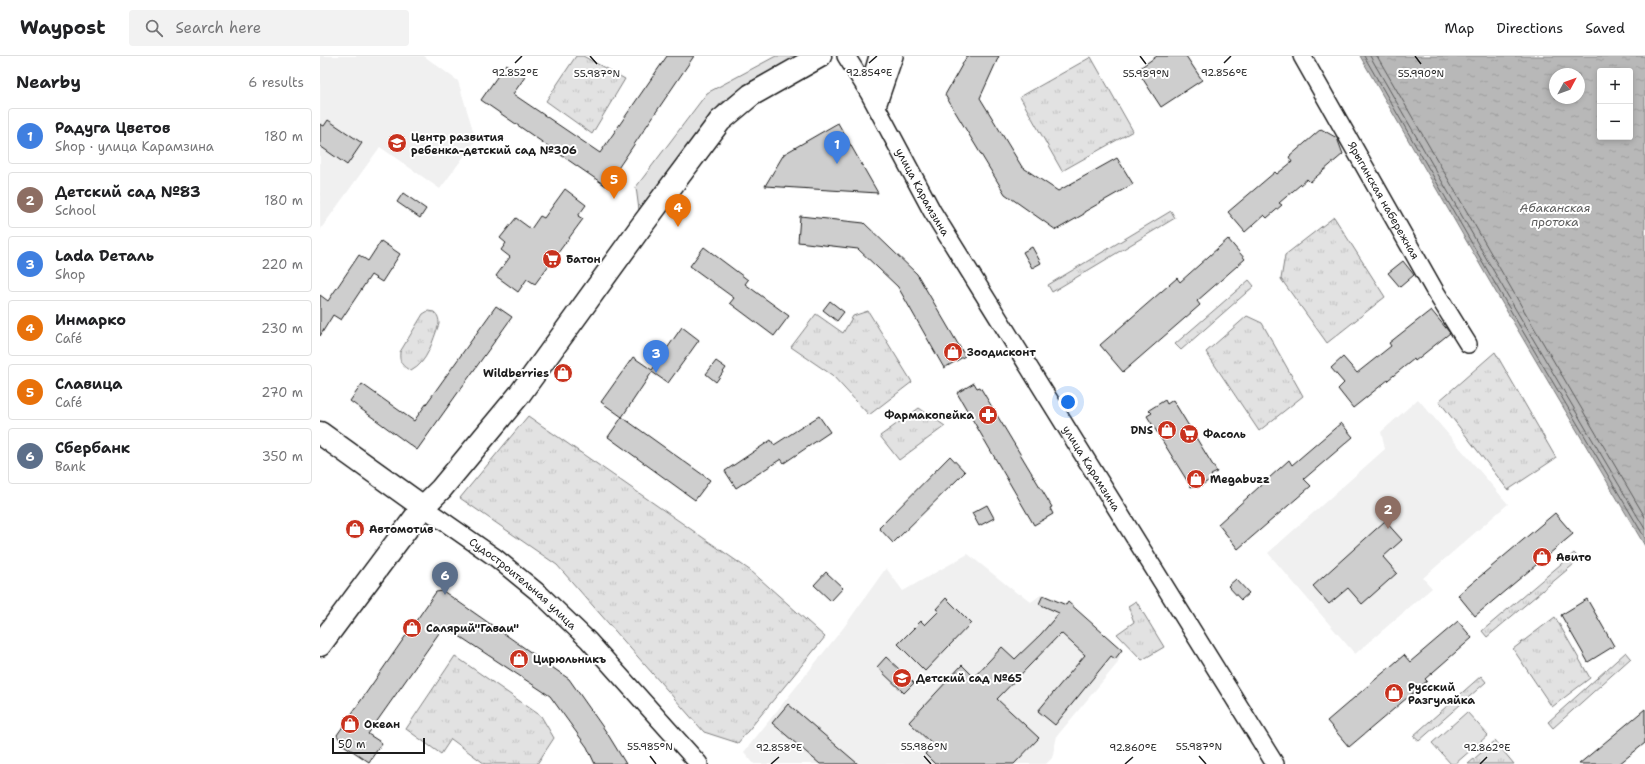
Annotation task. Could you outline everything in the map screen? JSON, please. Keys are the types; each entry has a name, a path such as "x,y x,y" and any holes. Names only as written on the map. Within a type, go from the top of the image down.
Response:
{"main road":[{"path":"320,645 423,506 441,489 519,395 640,228 720,121 751,95 820,56"},
{"name":"Судостроительная улица","path":"320,433 423,506"}],"street":[{"name":"улица Карамзина","path":"846,56 877,106 932,211 1275,764"},
{"path":"868,91 878,56"},
{"path":"877,106 894,56"},
{"name":"Ярыгинская набережная","path":"1302,56 1435,291 1468,344"},
{"name":"Судостроительная улица","path":"423,506 496,558 540,594 588,640 699,764"}],"shaded area":[{"name":"Центр развития ребенка-детский сад №306","path":"320,56 424,56 458,81 476,140 440,189 380,147 320,230"},
{"path":"1418,399 1508,504 1423,578 1432,588 1355,654 1268,553 1385,449 1381,432"},
{"path":"968,554 1018,594 1021,594 1031,602 1042,594 1066,604 1068,602 1122,650 1117,664 1057,736 1052,758 1046,764 754,764 744,752 844,627 886,568 903,591"}],"green space":[{"path":"576,56 583,56 625,79 592,134 546,101"},
{"path":"776,56 796,56 750,82 720,104 639,210 636,187 707,93"},
{"path":"1091,57 1133,131 1062,171 1020,97"},
{"path":"1171,211 1175,218 1052,292 1048,285"},
{"path":"1334,217 1385,297 1327,343 1281,279 1285,255"},
{"path":"1249,280 1254,286 1181,350 1175,344"},
{"path":"428,311 436,314 439,324 429,351 422,362 411,371 402,364 400,352 423,314"},
{"path":"868,311 912,382 869,415 832,375 791,347 816,314 843,333 853,316"},
{"path":"1247,316 1262,323 1303,396 1259,431 1206,352"},
{"path":"1495,352 1556,458 1508,490 1439,401"},
{"path":"919,408 945,426 899,460 880,436"},
{"path":"528,416 751,571 825,637 738,743 704,732 557,565 460,498"},
{"path":"1574,553 1580,559 1487,637 1482,631"},
{"path":"1136,601 1164,647 1142,660 1117,634 1134,622 1128,606"},
{"path":"1555,617 1590,678 1552,707 1513,649"},
{"path":"1626,652 1631,658 1553,728 1548,722"},
{"path":"455,656 541,716 554,738 537,764 485,764 451,739 441,754 406,729"},
{"path":"1481,676 1486,682 1419,741 1413,736"},
{"path":"1467,712 1488,735 1455,764 1451,764 1432,743"},
{"path":"1495,741 1514,764 1468,764"}],"water":[{"name":"Абаканская протока","path":"1360,56 1645,56 1645,546 1509,315"}],"building":[{"path":"667,56 694,56 606,186 481,100 506,64 525,77 513,94 600,153"},
{"path":"967,56 999,56 980,98 1022,167 1058,191 1117,158 1133,184 1056,230 1005,194 945,95"},
{"path":"1157,56 1186,56 1202,80 1161,107 1137,70"},
{"path":"328,120 362,143 347,165 320,146 320,124 324,126"},
{"path":"838,123 878,193 765,186 784,154"},
{"path":"1321,129 1337,138 1343,154 1310,182 1307,179 1279,203 1282,205 1267,218 1264,215 1245,232 1228,212 1275,172 1277,174 1292,162 1289,157"},
{"path":"565,189 586,205 578,216 583,219 535,284 527,279 518,292 496,276 510,257 501,250 506,243 500,238 516,218 531,229 540,216 544,218"},
{"path":"403,193 426,209 420,218 397,202"},
{"path":"800,216 864,223 917,274 965,356 944,368 898,287 858,249 798,242"},
{"path":"1228,239 1245,259 1197,301 1200,305 1123,372 1100,345 1177,278 1180,282"},
{"path":"381,241 400,254 382,282 371,275 341,320 333,315 320,336 320,295 328,301 359,255 368,261"},
{"path":"704,247 748,280 745,284 789,316 774,336 730,303 734,298 690,266"},
{"path":"1032,247 1041,263 1032,268 1023,252"},
{"path":"1403,261 1414,275 1400,287 1388,273"},
{"path":"830,301 844,312 837,321 823,310"},
{"path":"496,306 512,317 417,450 350,401 362,384 414,421"},
{"path":"1431,310 1450,333 1415,361 1414,359 1353,408 1338,389 1344,383 1331,368 1343,357 1357,373 1391,346 1389,343"},
{"path":"682,327 699,340 668,383 652,372 622,417 601,402 633,357 652,370"},
{"path":"716,361 726,368 716,382 706,374"},
{"path":"974,383 977,388 980,387 1052,507 1050,508 1053,514 1034,525 957,393"},
{"path":"1165,400 1167,404 1173,400 1217,472 1211,475 1213,478 1197,488 1196,485 1191,487 1147,416 1152,413 1149,410"},
{"path":"819,416 830,432 784,463 781,459 736,488 725,471 771,440 774,445"},
{"path":"622,417 710,480 695,500 608,437"},
{"path":"1341,423 1353,437 1304,479 1311,486 1238,549 1218,524 1289,460 1292,465"},
{"path":"950,456 965,472 893,543 879,528"},
{"path":"987,505 994,518 979,526 972,513"},
{"path":"1555,513 1573,534 1475,616 1458,595"},
{"path":"1385,521 1402,540 1383,557 1397,573 1362,604 1348,588 1329,604 1313,586"},
{"path":"826,572 843,588 831,601 814,585"},
{"path":"1236,579 1249,593 1241,600 1228,586"},
{"path":"443,591 569,679 607,733 626,764 595,764 587,747 550,696 444,626 368,734 382,743 369,762 342,744 337,735 436,592"},
{"path":"1043,595 1066,605 1068,602 1122,650 1115,659 1111,656 1055,725 1038,711 1085,655 1061,633 997,699 1039,738 1014,764 935,764 925,754 933,745 909,722 962,665 974,677 1002,647 1015,659 1041,634 1059,613 1039,604"},
{"path":"946,598 971,623 925,671 898,644 921,621 925,625 939,611 936,609"},
{"path":"1587,599 1614,646 1588,662 1561,615"},
{"path":"1458,621 1472,638 1425,679 1427,681 1349,747 1327,721 1404,655 1410,662"},
{"path":"886,657 914,683 904,693 877,667"},
{"path":"788,704 858,764 820,764 772,723"},
{"path":"1645,709 1645,743 1619,764 1579,764"}],"place":[{"name":"Центр развития ребенка-детский сад №306","path":"397,143"},
{"name":"Радуга Цветов","path":"837,164"},
{"name":"Славица","path":"614,199"},
{"name":"Инмарко","path":"678,227"},
{"name":"Батон","path":"552,259"},
{"name":"Зоодисконт","path":"953,352"},
{"name":"Wildberries","path":"563,373"},
{"name":"Lada Dеталь","path":"656,373"},
{"name":"Фармакопейка","path":"988,415"},
{"name":"DNS","path":"1167,430"},
{"name":"Фасоль","path":"1189,434"},
{"name":"Megabuzz","path":"1196,479"},
{"name":"Автомотив","path":"355,529"},
{"name":"Детский сад №83","path":"1388,529"},
{"name":"Авито","path":"1542,557"},
{"name":"Сбербанк","path":"445,595"},
{"name":"Салярий\"Гаваи\"","path":"412,628"},
{"name":"Цирюльникъ","path":"519,659"},
{"name":"Детский сад №65","path":"902,678"},
{"name":"Русский Разгуляйка","path":"1394,693"},
{"name":"Океан","path":"350,724"}]}
